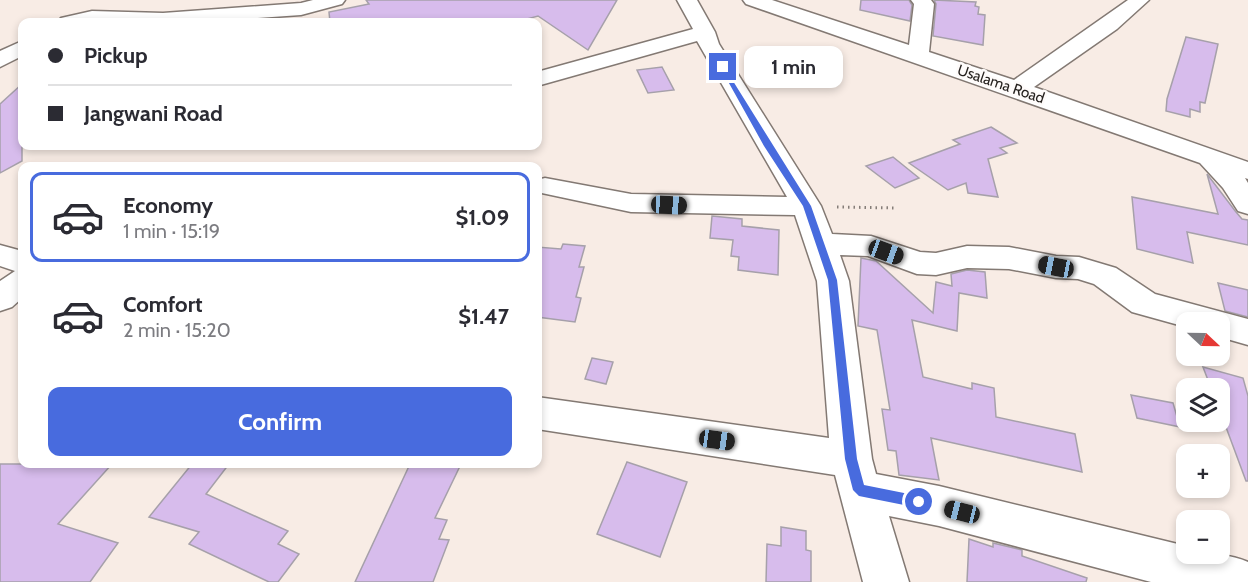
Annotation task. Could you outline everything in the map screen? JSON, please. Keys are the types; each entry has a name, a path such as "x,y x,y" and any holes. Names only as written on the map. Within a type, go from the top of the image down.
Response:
{"street":[{"path":"687,0 705,32 708,44 807,206 820,244 832,280 855,474 886,582"},
{"name":"Usalama Road","path":"753,0 1017,89 1248,171"},
{"path":"918,56 924,4 921,0"},
{"path":"1017,89 1057,59 1096,36 1139,0"},
{"path":"176,18 313,7"},
{"path":"87,18 128,18"},
{"path":"542,78 705,32"},
{"path":"0,60 18,49"},
{"path":"1206,155 1234,183 1248,205"},
{"path":"545,186 632,203 807,206"},
{"path":"820,244 871,246 917,263 936,264 967,257 1009,258 1056,267 1079,268 1105,276 1144,303 1177,312"},
{"path":"0,255 18,261"},
{"path":"0,298 18,283"},
{"path":"1230,327 1248,332"},
{"path":"542,414 855,474 939,506 1240,582"}],"path":[{"path":"807,206 897,208"}],"building":[{"path":"366,0 617,0 588,50 538,16 531,18 330,18 329,12 369,4"},
{"path":"861,0 909,0 912,5 910,21 860,10"},
{"path":"934,0 976,2 975,6 979,7 978,14 985,15 983,45 933,36 936,4"},
{"path":"1186,37 1218,44 1205,103 1200,102 1200,112 1190,109 1190,117 1166,111 1167,99"},
{"path":"662,67 674,90 648,93 637,70"},
{"path":"18,88 18,150 22,150 22,161 0,173 0,104"},
{"path":"991,127 1017,143 1000,148 1007,153 988,159 998,197 968,193 966,183 948,190 909,163 960,144 953,140"},
{"path":"893,157 919,178 895,188 866,166"},
{"path":"1207,174 1242,219 1248,220 1248,245 1187,232 1193,263 1137,249 1132,197 1218,214"},
{"path":"712,216 742,219 742,226 779,230 778,275 738,270 739,257 731,256 733,240 710,238"},
{"path":"563,244 585,246 579,267 584,267 576,297 581,298 575,322 542,318 542,247 561,249"},
{"path":"861,258 876,261 933,313 936,282 952,286 951,274 967,270 985,272 987,298 959,293 957,331 912,320 923,377 972,389 972,383 994,388 996,417 1075,434 1082,472 931,438 939,480 899,475 896,451 888,450 882,409 890,410 877,330 858,326"},
{"path":"1218,283 1248,290 1248,317 1225,311"},
{"path":"592,358 613,362 606,384 585,379"},
{"path":"1203,367 1243,378 1248,396 1248,481 1246,481 1228,432 1230,432 1230,378 1207,378"},
{"path":"1131,395 1173,403 1176,426 1137,418"},
{"path":"627,462 687,482 660,557 597,534"},
{"path":"0,464 18,464 18,468 108,468 58,524 118,543 90,582 0,582"},
{"path":"189,468 226,468 206,494 288,531 278,544 299,554 278,582 269,582 189,544 199,532 149,517"},
{"path":"408,468 459,468 435,518 447,520 439,539 449,540 433,582 355,582"},
{"path":"781,527 806,531 806,550 811,551 811,582 766,582 767,544 781,546"},
{"path":"969,539 993,547 993,543 1022,550 1022,556 1087,578 1086,582 967,582"}],"route":[{"path":"723,67 768,146 807,206 832,280 851,459 859,490 919,502"}]}
